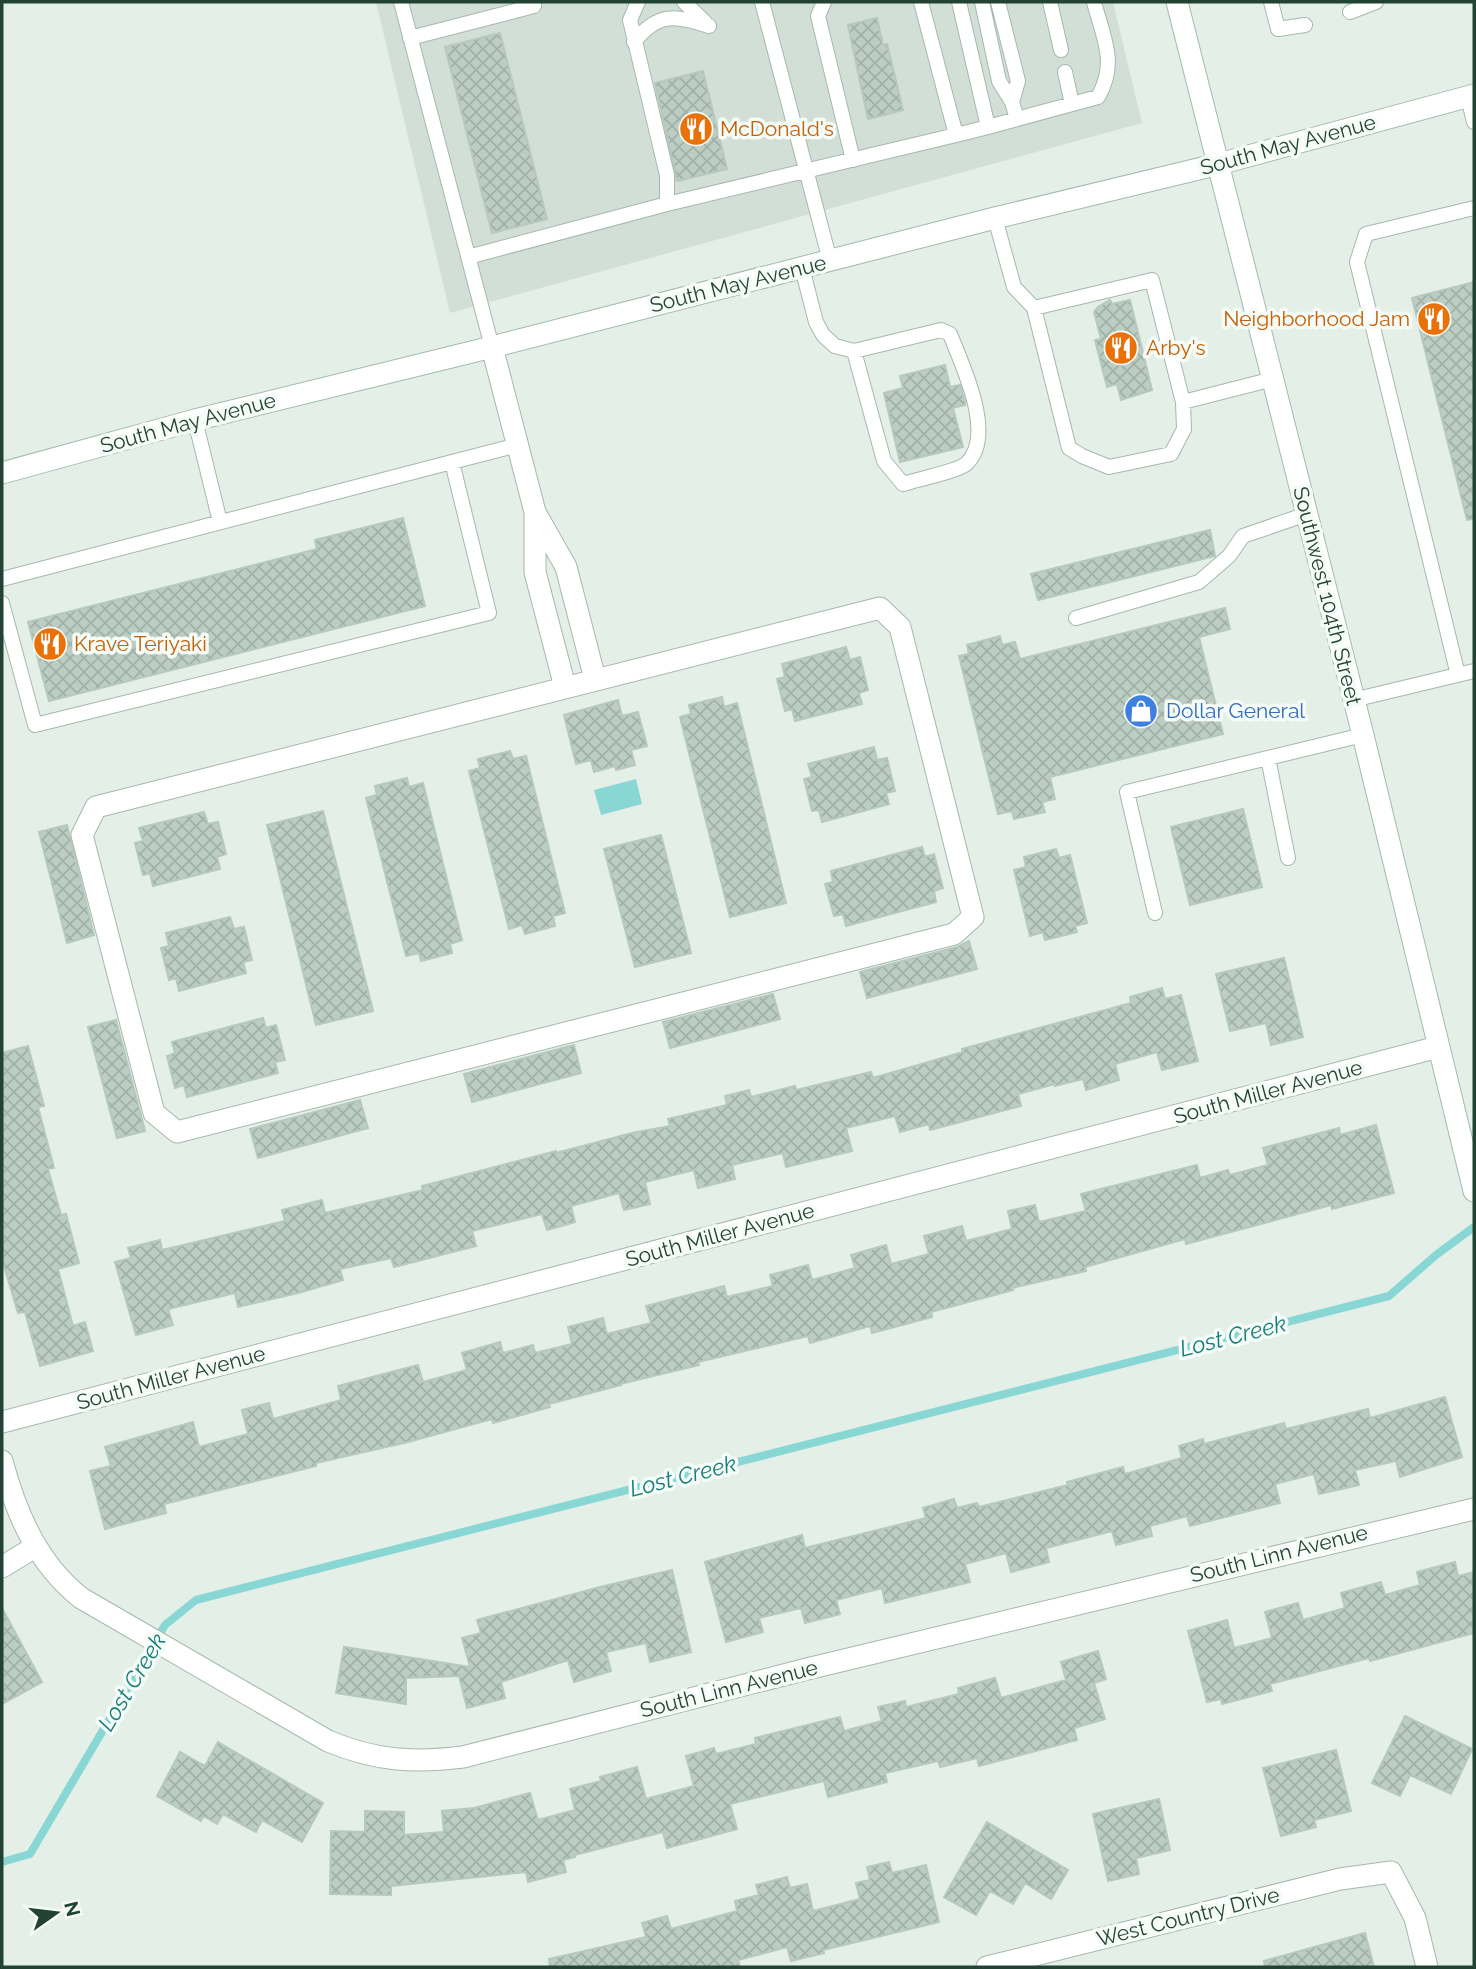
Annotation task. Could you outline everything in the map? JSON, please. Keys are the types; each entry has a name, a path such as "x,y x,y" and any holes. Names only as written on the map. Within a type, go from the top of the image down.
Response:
{"street":[{"name":"Southwest 104th Street","path":"1177,2 1363,735 1474,1191"},
{"name":"South May Avenue","path":"2,473 195,420 1219,164 1471,96"},
{"path":"492,347 535,512 535,572 565,687"},
{"path":"535,512 566,567 595,679"},
{"path":"880,608 901,627 973,917 954,934 177,1132 154,1113 82,835 96,807 595,679 880,608"},
{"name":"South Miller Avenue","path":"2,1422 1438,1047"},
{"name":"South Linn Avenue","path":"2,1461 11,1492 35,1547 68,1588 95,1608 328,1741 357,1754 405,1761 463,1757 807,1669 1474,1508"},
{"path":"2,1567 35,1547"},
{"name":"West Country Drive","path":"987,1967 1340,1879 1391,1872 1415,1918 1427,1967"}],"lane":[{"path":"401,2 492,347"},
{"path":"638,2 629,20 667,175 666,200"},
{"path":"634,42 645,29 662,19 681,17 709,26 684,2"},
{"path":"762,2 830,261"},
{"path":"824,2 818,16 853,160"},
{"path":"921,2 956,135"},
{"path":"959,2 988,127"},
{"path":"982,2 999,82 1013,102 1017,119"},
{"path":"998,2 1017,81 1013,102"},
{"path":"1050,2 1061,50"},
{"path":"468,257 666,200 853,160 1098,97 1106,84 1110,62 1094,2"},
{"path":"1271,2 1278,29 1305,25"},
{"path":"1350,12 1376,2"},
{"path":"410,38 534,6"},
{"path":"1065,72 1072,104"},
{"path":"1471,96 1474,122"},
{"path":"1458,675 1357,262 1366,234 1474,208"},
{"path":"995,218 1014,287 1034,307 1069,448 1109,467 1171,454 1184,429 1183,402 1152,280 1034,307"},
{"path":"802,268 816,321 823,335 835,345 854,351 941,330 950,334 976,402 976,449 965,465 903,484 884,461 854,351"},
{"path":"1183,402 1273,379"},
{"path":"195,420 220,522"},
{"path":"2,579 518,445"},
{"path":"2,603 35,725 489,613 452,462"},
{"path":"1076,618 1199,582 1229,556 1243,536 1307,513"},
{"path":"1353,700 1474,671"},
{"path":"1155,913 1127,792 1363,735"},
{"path":"1269,758 1288,858"}],"shaded area":[{"path":"376,2 1113,2 1142,123 450,313"}],"water":[{"path":"636,779 642,804 601,815 594,790"}],"building":[{"path":"877,18 883,45 887,44 903,110 868,119 848,25"},
{"path":"500,33 547,219 492,233 445,47"},
{"path":"703,71 727,169 677,181 655,83"},
{"path":"1474,282 1474,519 1467,520 1412,298"},
{"name":"Arby's","path":"1110,300 1112,304 1130,300 1152,390 1121,400 1117,384 1107,387 1095,340 1101,339 1094,312"},
{"path":"945,365 950,387 960,385 965,402 965,405 953,408 963,447 900,462 884,393 903,388 900,376"},
{"path":"403,518 425,606 49,701 28,622 317,549 315,540"},
{"path":"1210,530 1215,556 1038,600 1031,574"},
{"path":"1225,608 1230,629 1199,637 1223,734 1050,777 1055,799 1042,802 1045,812 1014,819 1012,811 998,814 959,656 969,654 967,645 1000,636 1002,645 1015,642 1020,659"},
{"path":"846,647 850,660 860,657 868,690 859,693 862,704 795,721 792,709 785,711 777,679 785,677 782,664"},
{"path":"722,697 724,707 737,703 786,903 730,917 680,717 691,714 689,705"},
{"path":"618,700 622,716 638,712 647,746 631,750 635,765 616,770 615,766 594,772 591,760 576,764 564,715"},
{"path":"874,747 877,760 887,758 895,791 886,793 889,804 822,822 819,810 812,811 804,779 812,777 808,764"},
{"path":"510,751 513,759 526,756 565,913 553,916 555,926 525,934 522,925 509,929 469,771 480,768 478,759"},
{"path":"407,778 409,787 423,783 462,940 450,944 452,953 421,961 419,953 406,956 366,798 377,795 375,786"},
{"path":"1243,809 1262,887 1190,905 1171,827"},
{"path":"323,811 373,1011 316,1025 267,825"},
{"path":"204,812 208,824 218,822 226,854 217,857 220,869 153,886 150,873 143,875 135,843 143,841 139,828"},
{"path":"67,825 94,935 67,943 39,832"},
{"path":"661,835 691,953 635,967 604,849"},
{"path":"922,847 925,857 934,854 943,888 934,891 936,902 846,926 843,914 834,916 825,884 833,882 831,871"},
{"path":"1056,849 1059,858 1070,855 1087,923 1075,926 1077,932 1045,940 1043,932 1030,936 1014,870 1026,867 1024,857"},
{"path":"230,917 234,929 244,927 252,960 243,962 246,973 179,991 176,978 169,980 161,948 169,946 166,933"},
{"path":"969,941 977,969 867,998 860,972 957,947"},
{"path":"1284,958 1303,1037 1271,1045 1266,1023 1230,1031 1216,974"},
{"path":"1162,988 1165,999 1181,995 1198,1061 1162,1070 1157,1052 1115,1064 1119,1080 1086,1090 1083,1079 1055,1084 1018,1094 1021,1106 930,1130 929,1124 900,1132 895,1116 846,1128 852,1151 786,1167 783,1153 732,1165 735,1179 698,1188 694,1170 645,1182 650,1204 624,1210 619,1193 571,1206 575,1222 547,1230 542,1214 472,1231 476,1246 394,1267 391,1258 340,1269 343,1280 298,1293 238,1307 235,1293 168,1309 173,1325 136,1335 115,1262 131,1258 128,1248 160,1240 162,1250 285,1221 282,1210 322,1200 325,1213 423,1190 422,1186 556,1151 670,1126 668,1119 727,1105 725,1096 749,1090 751,1097 795,1086 796,1090 871,1072 873,1078 963,1052 962,1049 1131,1003 1130,997"},
{"path":"773,994 780,1019 670,1048 663,1022"},
{"path":"263,1018 266,1028 276,1025 285,1060 275,1062 278,1073 187,1097 184,1085 175,1088 167,1056 175,1053 172,1042"},
{"path":"116,1020 145,1131 117,1138 88,1027"},
{"path":"574,1045 581,1073 472,1102 464,1074"},
{"path":"28,1046 44,1106 38,1107 54,1168 48,1169 61,1215 66,1214 79,1263 58,1269 73,1326 85,1322 93,1351 40,1366 25,1312 18,1313 2,1259 2,1053"},
{"path":"360,1100 368,1128 258,1158 250,1129"},
{"path":"1376,1125 1394,1193 1332,1209 1331,1205 1186,1244 1185,1239 1085,1267 1086,1271 1012,1288 1013,1290 931,1312 932,1317 872,1333 870,1326 810,1343 808,1336 698,1362 699,1365 620,1384 493,1423 492,1419 164,1504 166,1513 105,1529 90,1471 111,1466 105,1447 193,1422 199,1447 248,1434 242,1410 269,1403 273,1419 341,1400 338,1386 418,1365 423,1382 467,1370 462,1353 500,1342 503,1353 533,1345 535,1353 572,1344 568,1327 603,1318 607,1334 651,1323 646,1306 724,1286 727,1297 773,1286 770,1275 808,1265 812,1280 855,1268 851,1255 886,1245 891,1264 929,1254 924,1236 962,1226 966,1241 1012,1229 1008,1211 1035,1205 1039,1222 1086,1211 1081,1194 1197,1165 1200,1178 1228,1170 1230,1175 1268,1165 1263,1148 1339,1128 1340,1135"},
{"path":"1445,1397 1462,1457 1400,1477 1396,1461 1355,1470 1359,1485 1319,1494 1314,1474 1275,1484 1280,1503 1190,1526 1187,1516 1150,1526 1152,1536 1116,1545 1112,1531 1046,1548 1049,1562 1011,1572 1006,1553 965,1564 970,1582 885,1603 882,1588 836,1600 840,1614 805,1623 801,1608 759,1618 763,1632 726,1642 705,1562 802,1535 805,1548 926,1518 923,1508 954,1499 957,1508 977,1503 979,1507 1068,1485 1067,1482 1123,1467 1125,1474 1182,1458 1179,1446 1203,1439 1204,1444 1284,1423 1286,1429 1368,1409 1370,1418"},
{"path":"1455,1562 1458,1576 1474,1572 1474,1633 1270,1684 1272,1691 1222,1704 1221,1699 1207,1702 1188,1631 1227,1620 1234,1648 1272,1638 1265,1612 1298,1603 1303,1620 1345,1608 1341,1593 1381,1582 1385,1595 1420,1585 1417,1572"},
{"path":"672,1570 691,1652 650,1662 646,1643 606,1652 611,1671 574,1682 568,1660 501,1682 505,1698 467,1708 459,1676 406,1678 406,1704 336,1693 344,1647 470,1667 462,1638 481,1633 477,1620"},
{"path":"2,1608 42,1682 2,1704"},
{"path":"1098,1651 1106,1679 1094,1683 1105,1719 1074,1728 1077,1740 979,1766 977,1758 940,1767 938,1761 885,1773 887,1782 828,1797 824,1781 730,1804 737,1829 667,1848 663,1832 575,1855 563,1860 566,1872 528,1882 526,1872 391,1886 391,1895 330,1894 331,1831 365,1832 365,1811 404,1812 404,1835 444,1832 442,1811 474,1808 530,1793 538,1820 575,1810 570,1789 637,1767 646,1799 694,1786 686,1756 714,1748 716,1754 756,1744 755,1738 840,1717 844,1731 882,1721 878,1707 905,1701 906,1707 959,1694 958,1688 995,1678 1001,1698 1066,1680 1061,1662"},
{"path":"1405,1716 1472,1749 1451,1794 1410,1775 1400,1796 1372,1783"},
{"path":"218,1742 323,1803 302,1842 262,1820 256,1832 223,1814 217,1824 203,1816 201,1821 157,1796 180,1752 205,1766"},
{"path":"1336,1750 1351,1811 1314,1820 1316,1827 1281,1836 1263,1768"},
{"path":"1159,1799 1170,1850 1136,1858 1139,1874 1108,1881 1093,1814"},
{"path":"987,1822 1068,1870 1051,1899 1025,1883 1013,1904 990,1891 976,1915 944,1897"},
{"path":"889,1862 892,1873 926,1865 939,1922 823,1950 824,1953 791,1961 787,1947 738,1960 740,1967 550,1967 549,1959 646,1937 642,1923 667,1916 671,1929 737,1911 735,1901 759,1895 756,1885 787,1877 790,1888 807,1884 813,1911 860,1899 856,1883 870,1880 867,1867"},
{"path":"1365,1933 1374,1967 1265,1967 1264,1961"}],"waterway":[{"name":"Lost Creek","path":"2,1862 30,1854 165,1625 196,1600 1389,1296 1436,1255 1474,1227"}],"place":[{"name":"McDonald's","path":"696,129"},
{"name":"Neighborhood Jam","path":"1434,319"},
{"name":"Arby's","path":"1121,348"},
{"name":"Krave Teriyaki","path":"50,644"},
{"name":"Dollar General","path":"1141,711"}]}
